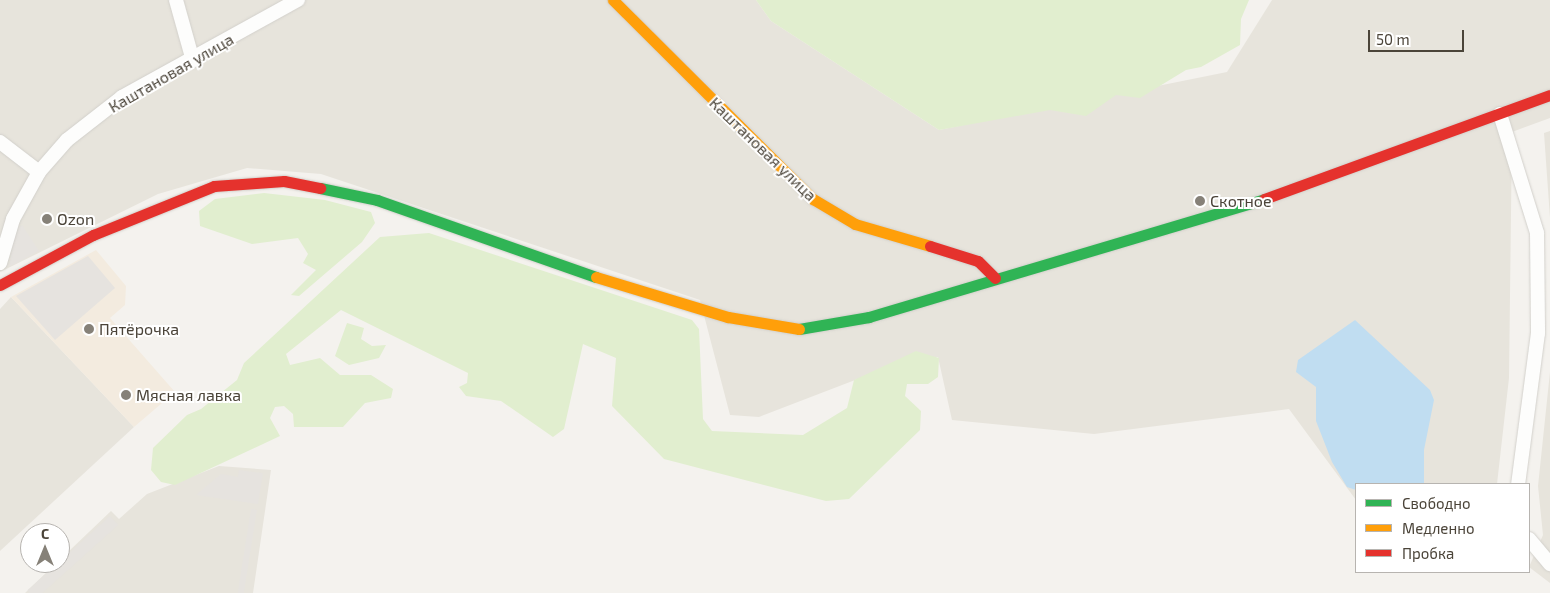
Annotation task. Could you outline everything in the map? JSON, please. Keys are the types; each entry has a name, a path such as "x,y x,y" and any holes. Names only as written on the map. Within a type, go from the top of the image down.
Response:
{"main road":[{"name":"Каштановая улица","path":"613,0 813,200 855,224 978,261 995,278"},
{"path":"0,285 93,235 181,196 250,181 284,181 352,194 558,266 728,317 802,330 869,317 1309,185 1550,95"}],"street":[{"path":"176,0 193,61"},
{"name":"Каштановая улица","path":"0,263 13,219 39,172 67,140 122,97 193,61 298,0"},
{"path":"1500,114 1537,233 1538,333 1518,483"},
{"path":"0,142 39,172"},
{"path":"1530,541 1550,564"}],"shaded area":[{"path":"0,0 756,0 771,21 939,130 1227,72 1272,0 1550,0 1550,118 1512,132 1509,378 1497,483 1355,483 1355,499 1289,409 1094,434 952,420 938,357 902,362 759,417 730,415 700,300 321,174 247,168 158,194 0,272"},
{"path":"1550,131 1550,218 1544,133"},
{"path":"22,225 39,251 9,267 15,233"},
{"path":"96,250 126,286 125,305 110,318 175,392 134,427 11,297"},
{"path":"88,256 115,288 55,340 16,296"},
{"path":"11,297 134,427 30,523 20,523 20,532 0,551 0,309"},
{"path":"1550,372 1550,583 1530,568 1543,535 1538,486"},
{"path":"219,466 271,470 253,593 25,593 46,573 70,573 70,550 111,511 119,519 147,494"},
{"path":"239,470 263,473 258,504 196,495 221,474 238,477"},
{"path":"251,509 257,510 244,593 238,593"},
{"path":"110,516 118,525 70,568 70,552"},
{"path":"47,573 65,573 42,593 30,593 28,590"}],"green space":[{"path":"756,0 1249,0 1241,19 1240,45 1201,67 1186,70 1140,98 1116,95 1086,116 1050,110 939,130 771,21"},
{"path":"264,193 325,200 371,212 375,223 362,242 299,296 291,295 316,270 303,263 308,254 298,238 252,244 200,226 199,211 215,199"},
{"path":"429,233 692,320 699,329 703,419 712,431 803,435 847,408 854,380 916,351 939,358 938,377 928,384 907,384 905,396 921,411 920,430 849,499 826,501 664,459 612,406 616,358 583,344 564,429 553,437 501,401 466,396 459,387 467,383 468,373 341,310 286,354 290,365 320,358 340,375 371,375 393,389 391,398 365,403 343,427 294,427 293,414 284,406 275,407 270,418 280,436 175,485 161,482 151,470 153,448 187,415 201,409 237,380 244,363 380,237"},
{"path":"347,323 364,328 361,339 372,346 386,345 379,358 349,365 335,356"}],"water":[{"path":"1355,320 1430,390 1434,400 1424,450 1424,483 1355,483 1355,490 1347,487 1332,462 1316,421 1316,387 1296,372 1298,360"}],"traffic: fast":[{"path":"320,188 377,200 596,277"},
{"path":"799,329 869,317 1264,199"}],"traffic: slow":[{"path":"613,0 813,199 855,224 930,246"},
{"path":"596,277 728,317 799,329"}],"traffic: jam":[{"path":"1264,199 1550,95"},
{"path":"0,285 93,235 214,186 284,181 320,188"},
{"path":"930,246 978,261 995,278"}],"place":[{"name":"Скотное","path":"1200,201"},
{"name":"Ozon","path":"47,219"},
{"name":"Пятёрочка","path":"89,329"},
{"name":"Мясная лавка","path":"126,395"}]}
